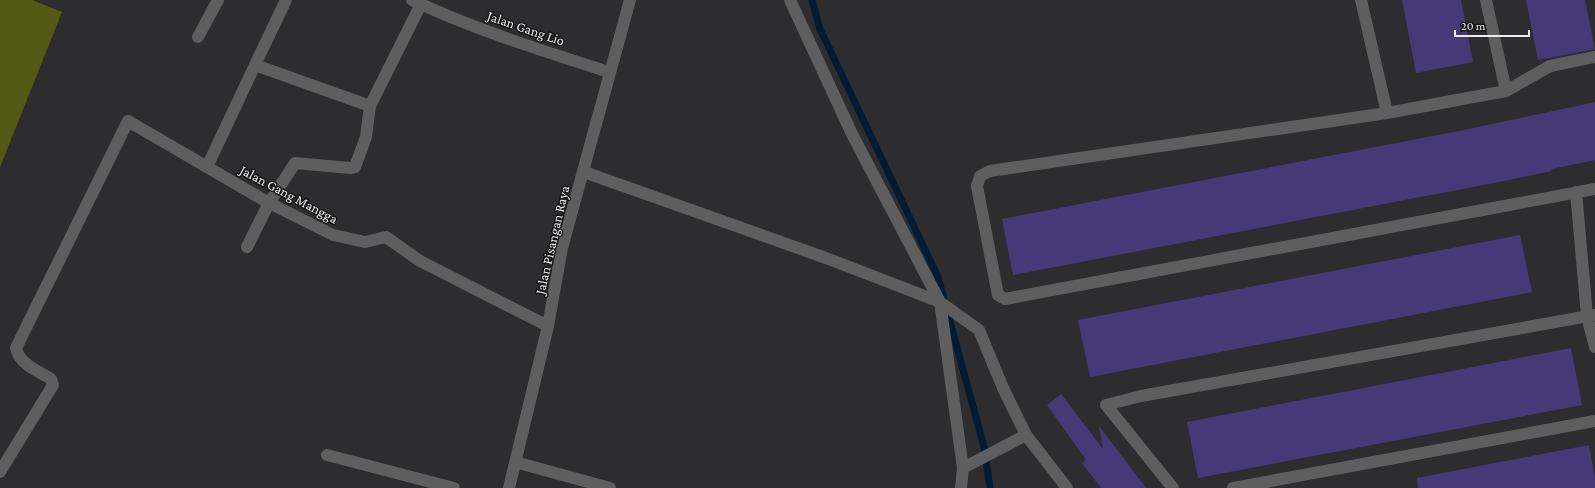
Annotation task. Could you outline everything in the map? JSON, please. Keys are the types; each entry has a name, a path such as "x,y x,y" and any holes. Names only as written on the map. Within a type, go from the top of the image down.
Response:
{"street":[{"path":"198,37 218,0"},
{"path":"207,167 286,0"},
{"name":"Jalan Pisangan Raya","path":"508,488 548,326 562,248 584,172 609,72 630,0"},
{"path":"790,0 852,134 940,302 963,468 961,488"},
{"path":"1361,0 1387,113"},
{"path":"1486,0 1506,91"},
{"path":"247,247 269,203 295,163 355,167 366,137 370,106 417,2"},
{"name":"Jalan Gang Lio","path":"417,2 532,48 609,72"},
{"path":"1595,57 1550,66 1506,91 1387,113 985,173 980,176 977,186 998,295 1005,299 1595,189"},
{"path":"255,65 370,106"},
{"name":"Jalan Gang Mangga","path":"0,472 53,385 51,378 21,360 17,355 16,348 128,121 269,203 333,235 365,242 386,237 420,261 548,326"},
{"path":"584,172 826,258 940,302 979,330 1003,388 1026,435 1067,488"},
{"path":"1576,192 1595,347"},
{"path":"1173,488 1106,405 1141,396 1591,316"},
{"path":"1233,488 1595,421"},
{"path":"963,468 1026,435"},
{"path":"327,455 454,488"},
{"path":"515,462 610,488"}],"green space":[{"path":"0,0 32,0 62,12 0,167"}],"building":[{"path":"1402,0 1461,0 1473,62 1416,73"},
{"path":"1526,0 1585,0 1595,49 1538,60"},
{"path":"1595,102 1595,160 1494,183 1013,275 1002,219 1464,130"},
{"path":"1520,235 1532,292 1090,377 1078,320"},
{"path":"1571,348 1582,405 1198,478 1187,422"},
{"path":"1061,394 1103,449 1099,426 1146,488 1101,488 1082,463 1086,460 1047,405"},
{"path":"1589,445 1595,478 1595,488 1418,488 1417,478"}],"waterway":[{"path":"812,0 820,29 938,277 984,447 990,488"}]}
